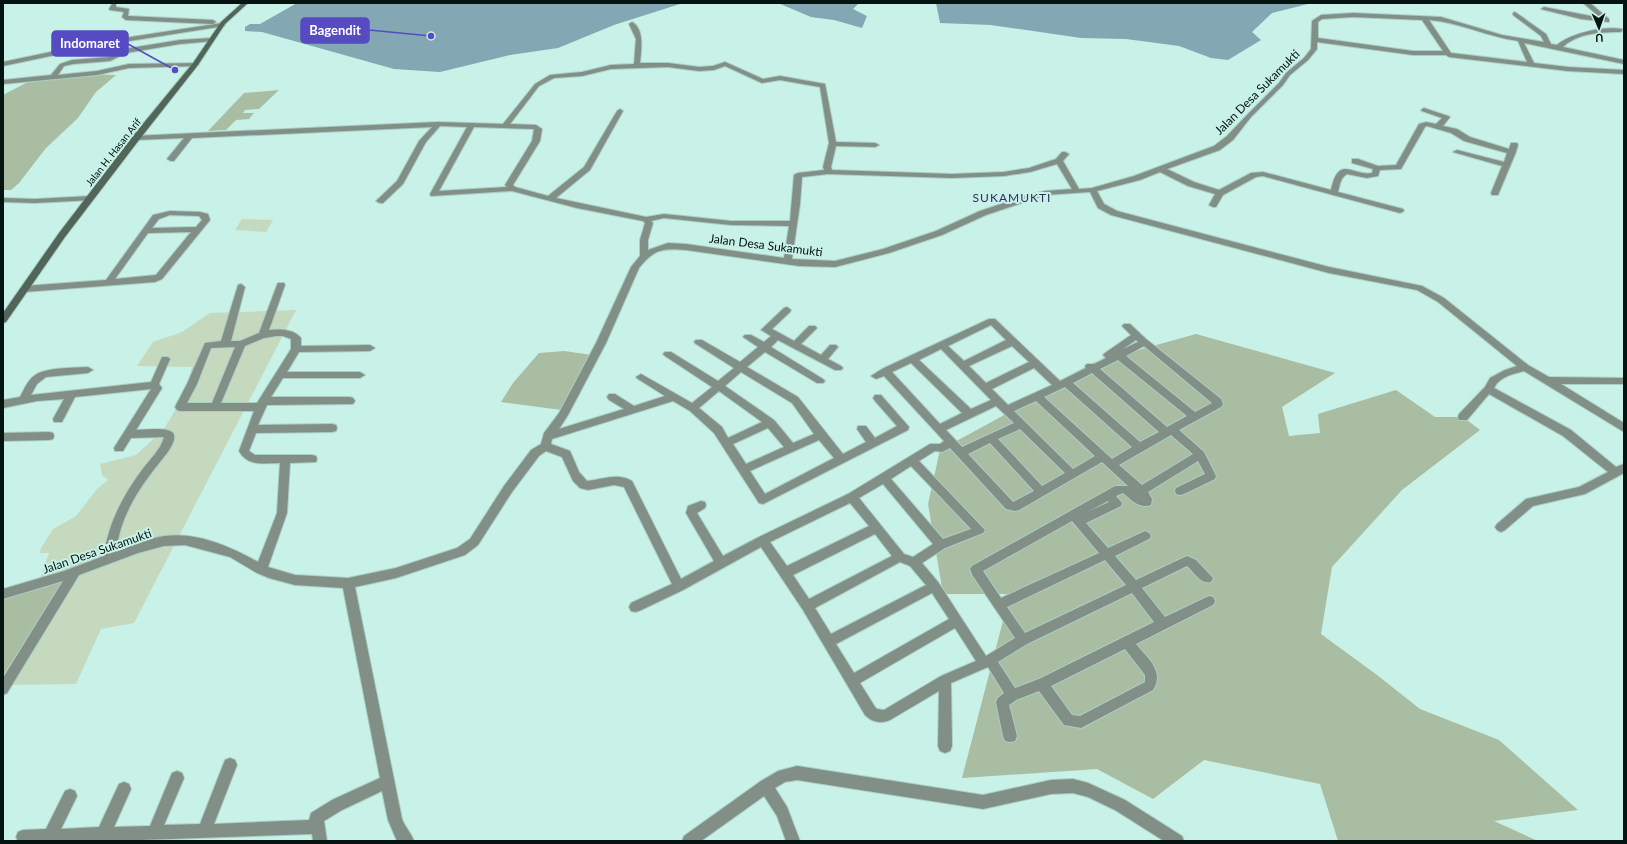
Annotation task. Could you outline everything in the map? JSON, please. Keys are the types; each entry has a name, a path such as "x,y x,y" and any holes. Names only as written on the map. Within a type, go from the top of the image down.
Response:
{"main road":[{"name":"Jalan H. Hasan Arif","path":"3,320 90,198 196,64 218,30 245,3"}],"street":[{"path":"1586,3 1622,32"},
{"path":"114,5 113,9 127,10 126,18 218,30"},
{"path":"1544,9 1607,21"},
{"path":"1515,14 1544,35 1548,44"},
{"name":"Jalan Desa Sukamukti","path":"3,594 75,572 164,541 185,540 214,547 234,554 261,570 295,580 348,582 396,573 461,552 474,542 508,489 546,441 567,408 601,343 635,267 644,256 655,249 668,246 686,247 816,265 835,264 856,260 939,233 983,213 1045,193 1092,190 1137,178 1217,148 1230,138 1249,116 1281,84 1288,74 1306,59 1314,49 1315,20 1321,17 1353,15 1441,19 1501,37 1548,44 1624,62"},
{"path":"1424,18 1446,53"},
{"path":"632,24 639,39 637,65"},
{"path":"3,64 98,44 218,30"},
{"path":"52,77 62,65 72,62 110,59 124,51 180,42 218,30"},
{"path":"1584,70 1577,60 1563,48 1567,40 1601,31 1622,32"},
{"path":"1315,40 1413,53 1446,53 1450,55 1584,70 1624,72"},
{"path":"1520,40 1531,64"},
{"path":"3,82 97,72 129,66 196,64"},
{"path":"505,126 537,85 546,79 557,75 582,74 611,67 637,65 665,65 699,69 714,68 725,64 763,81 778,78 821,84 824,86 832,144 827,167 828,172"},
{"path":"1424,110 1446,116 1438,127"},
{"path":"551,198 587,168 620,111"},
{"path":"136,138 438,124 536,127 538,129 536,141 510,185 512,189"},
{"path":"380,201 400,182 423,141 438,124"},
{"path":"1355,161 1377,168 1398,167 1422,126 1426,124 1454,131 1466,139 1478,143 1513,148 1495,193"},
{"path":"471,126 434,194 512,189 577,206 646,219 664,216 731,223 793,224"},
{"path":"171,159 190,136"},
{"path":"1474,156 1478,143"},
{"path":"832,144 874,145"},
{"path":"1457,152 1506,165"},
{"path":"788,261 798,175 828,172 902,175 1004,174 1030,170 1058,161 1065,154"},
{"path":"1058,161 1076,190"},
{"path":"1334,193 1340,175 1343,172 1354,172 1370,176 1375,174 1377,168"},
{"path":"1160,169 1191,184 1220,193"},
{"path":"1213,205 1220,193 1259,174 1400,211"},
{"path":"1092,190 1097,196 1099,205 1114,213 1329,270 1419,288 1441,300 1467,319 1525,367 1599,411 1624,428"},
{"path":"3,200 35,201 90,198"},
{"path":"24,289 108,283 156,278 206,220 205,216 200,214 170,213 156,217 108,283"},
{"path":"644,256 644,240 649,223 646,219"},
{"path":"146,230 198,229"},
{"path":"263,334 281,285"},
{"path":"225,345 241,287"},
{"path":"787,310 766,330 838,368"},
{"path":"1102,457 1015,507 1010,506 945,436 880,373 992,321 1036,363 1139,447"},
{"path":"1111,465 1139,447 1218,404 1218,402 1127,326"},
{"path":"795,345 812,328"},
{"path":"312,459 254,459 247,456 244,451 251,429 262,404 296,349 296,338 290,334 263,334 241,344 208,345 192,384 180,407 215,407 262,404 350,402"},
{"path":"693,408 777,336"},
{"path":"748,337 820,381"},
{"path":"1008,410 1037,397 1141,339"},
{"path":"964,365 1013,341"},
{"path":"699,342 795,400 842,460"},
{"path":"215,407 241,344"},
{"path":"941,344 964,365 985,388 1072,474"},
{"path":"822,359 833,347"},
{"path":"296,349 370,348"},
{"path":"1116,353 1194,417"},
{"path":"668,354 718,386 770,423 791,448"},
{"path":"119,448 157,388 154,385 165,359"},
{"path":"912,359 969,414"},
{"path":"985,388 1036,363"},
{"path":"1463,417 1488,389 1493,380 1508,372 1525,367"},
{"path":"1091,368 1200,455 1211,476 1180,491"},
{"path":"22,401 30,387 40,376 44,374 88,370"},
{"path":"280,375 360,375"},
{"path":"641,377 693,408 718,430 762,500 904,427 878,398"},
{"path":"1548,380 1624,381"},
{"path":"3,404 36,397 154,385"},
{"path":"1488,389 1567,433 1620,470 1581,491 1530,502 1501,527"},
{"path":"58,419 71,396 67,394"},
{"path":"612,397 633,410"},
{"path":"546,441 674,397"},
{"path":"1023,640 976,569 1077,518 1109,495 1123,489 1141,502 1147,502 1147,499 1141,491 1037,397"},
{"path":"635,607 679,586 763,540 852,497 934,447 942,448 945,436 969,414 997,400"},
{"path":"726,443 770,423"},
{"path":"960,452 1021,424"},
{"path":"251,429 332,428"},
{"path":"862,429 873,443"},
{"path":"109,559 113,533 120,514 142,476 169,439 169,434 165,433 128,434"},
{"path":"743,470 821,435"},
{"path":"3,437 49,436"},
{"path":"990,438 1041,492"},
{"path":"546,441 566,454 578,481 583,485 592,485 619,480 625,481 628,484 679,586"},
{"path":"1141,491 1200,455"},
{"path":"261,570 282,513 285,460"},
{"path":"913,460 979,530 941,545 914,562"},
{"path":"884,478 941,545"},
{"path":"852,497 900,557 914,562 934,586 957,621 1012,695"},
{"path":"701,505 692,509 691,513 721,563"},
{"path":"1077,518 1134,586 1163,624"},
{"path":"785,573 876,528"},
{"path":"999,605 1145,536"},
{"path":"763,540 807,606 870,711 874,715 880,716 885,716 945,680 987,662 1023,640 1187,561 1192,563 1207,578"},
{"path":"807,606 900,557"},
{"path":"3,690 75,572"},
{"path":"348,582 395,820 402,836 407,841"},
{"path":"828,642 934,586"},
{"path":"1010,736 1002,702 1012,695 1042,684 1209,601"},
{"path":"852,681 957,621"},
{"path":"1042,684 1068,722 1081,722 1149,686 1152,681 1151,673 1127,642"},
{"path":"945,680 945,746"},
{"path":"204,831 230,765"},
{"path":"689,841 766,786 783,776 797,773 983,802 1060,786 1074,786 1099,793 1177,841"},
{"path":"154,833 177,778"},
{"path":"23,837 103,834 121,837 154,833 204,831 319,834 316,818 337,805 387,782"},
{"path":"766,786 782,812 793,841"},
{"path":"103,834 124,788"},
{"path":"50,836 70,796"}],"green space":[{"path":"81,74 116,75 96,92 78,118 46,148 19,183 11,190 3,190 3,95 26,83"},
{"path":"279,90 259,109 245,110 243,113 254,113 249,119 236,120 226,130 208,131 244,93"},
{"path":"242,219 273,220 266,232 235,230"},
{"path":"296,310 134,623 101,629 76,684 10,685 77,567 40,579 49,553 40,553 41,548 53,529 76,516 97,489 108,480 102,475 100,464 136,455 164,429 184,395 192,367 137,366 153,342 182,332 210,313"},
{"path":"1196,334 1335,373 1282,407 1289,436 1320,433 1318,414 1396,390 1435,417 1463,417 1480,430 1402,490 1332,567 1321,634 1420,709 1499,740 1578,810 1494,821 1538,841 1338,841 1320,784 1204,760 1153,799 1097,769 962,778 1010,594 943,594 928,504 940,450 1037,397 1050,387 1092,363"},
{"path":"564,351 592,355 562,410 501,402 513,383 539,353"},
{"path":"64,580 3,676 3,599"}],"water":[{"path":"297,3 683,3 614,25 558,48 510,55 440,72 394,69 262,32 245,31 245,27 250,24 260,24"},
{"path":"778,3 859,3 853,9 867,16 862,28 834,20 811,17"},
{"path":"936,3 1312,3 1272,13 1252,32 1261,40 1228,60 1211,58 1179,46 1126,39 1081,38 991,25 940,23"}],"place":[{"name":"Bagendit","path":"431,36"},
{"name":"Indomaret","path":"175,70"}],"district":[{"name":"SUKAMUKTI","path":"1012,197"}]}
